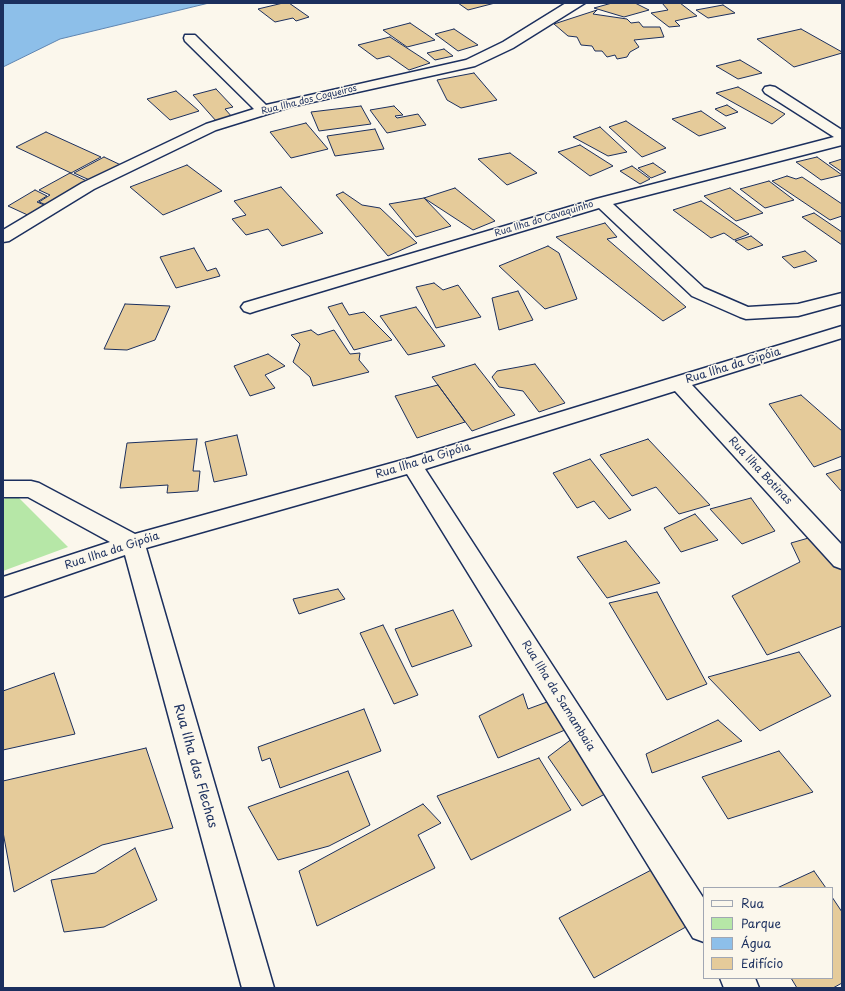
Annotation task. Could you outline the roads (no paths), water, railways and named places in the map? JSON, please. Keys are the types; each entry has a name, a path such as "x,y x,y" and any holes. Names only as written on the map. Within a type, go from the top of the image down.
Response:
{"street":[{"name":"Rua Ilha dos Coqueiros","path":"3,237 88,186 211,127 286,104 470,63 508,45 570,6 579,3"},
{"path":"190,38 264,111"},
{"path":"770,90 842,136"},
{"name":"Rua Ilha do Cavaquinho","path":"250,307 602,202 842,140"},
{"path":"602,202 698,292 746,313 798,310 842,298"},
{"name":"Rua Ilha da Gipóia","path":"3,587 133,543 412,465 842,332"},
{"name":"Rua Ilha Botinas","path":"679,383 842,560"},
{"name":"Rua Ilha da Samambaia","path":"412,465 703,925"},
{"path":"3,489 31,489 133,543"},
{"name":"Rua Ilha das Flechas","path":"133,543 258,988"},
{"path":"737,979 743,988"}],"water":[{"path":"3,3 209,3 60,39 3,67"}]}
